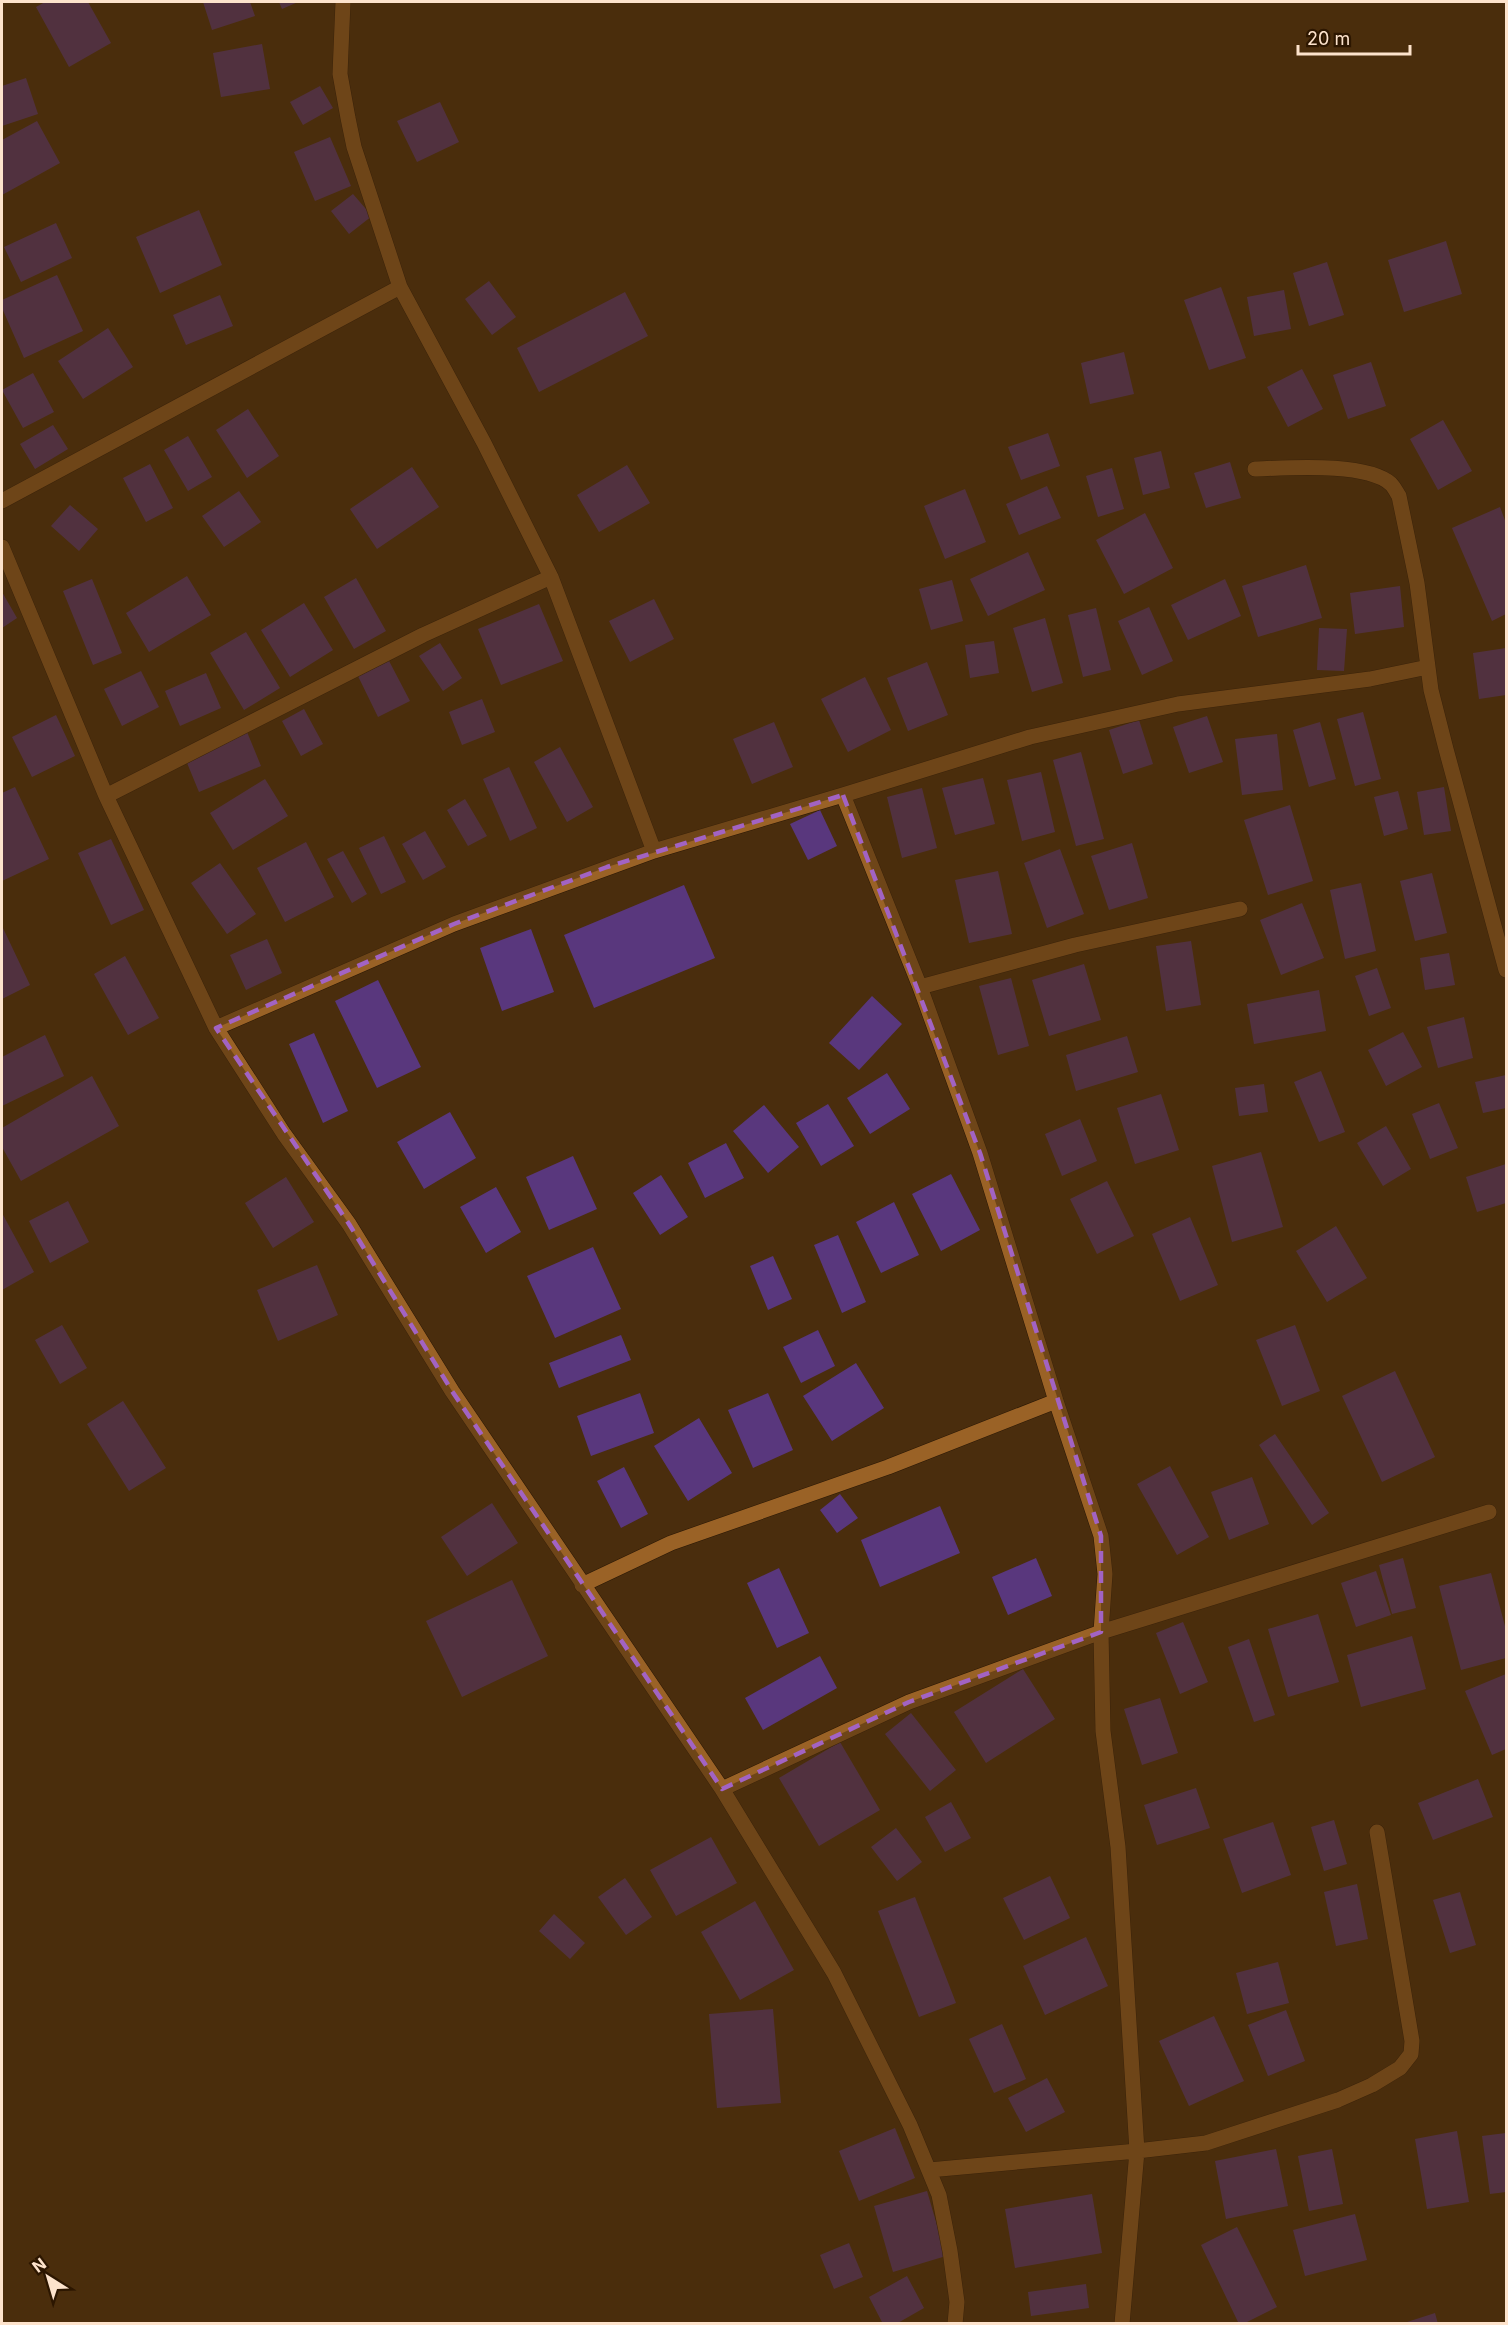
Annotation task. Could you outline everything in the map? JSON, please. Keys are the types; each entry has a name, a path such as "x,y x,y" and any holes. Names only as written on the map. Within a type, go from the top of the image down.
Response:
{"street":[{"path":"343,2 340,74 348,118 354,147 400,287 484,443 551,577 654,851"},
{"path":"2,501 400,287"},
{"path":"1255,469 1328,468 1371,474 1391,484 1399,496 1417,583 1431,690 1506,970"},
{"path":"2,547 106,796 216,1028 284,1134 349,1224 452,1391 722,1789 834,1973 910,2125 939,2196 957,2302 955,2324"},
{"path":"106,796 423,635 551,577"},
{"path":"216,1028 454,924 654,851 1030,737 1178,704 1370,679 1428,667"},
{"path":"843,795 920,987 980,1153 1056,1401 1101,1536 1105,1574 1101,1632 1103,1731 1118,1847 1137,2151 1122,2324"},
{"path":"920,987 1075,945 1240,909"},
{"path":"582,1585 671,1543 888,1467 1056,1401"},
{"path":"722,1789 909,1702 1101,1632 1490,1512"},
{"path":"929,2170 1206,2143 1338,2100 1400,2068 1411,2054 1412,2041 1377,1832"}],"highlighted area":[{"path":"843,795 980,1153 1101,1536 1101,1632 909,1702 722,1789 452,1391 349,1224 216,1028 454,924 607,867"}],"building":[{"path":"45,2 88,2 111,43 69,67 36,7"},
{"path":"203,2 250,2 255,16 212,30"},
{"path":"279,2 298,2 282,9"},
{"path":"262,44 270,89 221,97 213,53"},
{"path":"26,78 38,114 2,126 2,86"},
{"path":"320,86 333,108 303,125 290,102"},
{"path":"440,102 459,142 417,162 397,121"},
{"path":"37,121 60,163 2,195 2,140"},
{"path":"330,137 351,186 315,201 294,152"},
{"path":"353,194 372,216 349,234 331,211"},
{"path":"199,210 222,265 160,293 136,237"},
{"path":"56,223 72,258 21,282 4,247"},
{"path":"1446,241 1462,294 1404,312 1388,260"},
{"path":"1327,262 1344,315 1309,326 1293,273"},
{"path":"57,275 83,331 24,358 2,308 2,300"},
{"path":"489,281 516,317 492,335 465,299"},
{"path":"1221,287 1246,358 1209,370 1184,300"},
{"path":"1284,290 1291,329 1254,336 1247,297"},
{"path":"625,292 648,336 539,392 517,348"},
{"path":"220,295 233,326 186,345 173,315"},
{"path":"108,328 133,367 83,399 58,361"},
{"path":"1124,352 1134,394 1090,404 1081,363"},
{"path":"1371,362 1386,406 1348,419 1333,375"},
{"path":"1302,369 1323,409 1288,427 1267,387"},
{"path":"33,373 54,412 23,428 2,390"},
{"path":"248,409 279,456 247,478 216,430"},
{"path":"1443,420 1472,471 1438,490 1410,439"},
{"path":"53,425 68,449 35,469 20,444"},
{"path":"1048,433 1060,466 1021,480 1008,447"},
{"path":"188,436 212,477 188,491 164,450"},
{"path":"1161,451 1170,488 1143,495 1134,458"},
{"path":"1230,462 1241,498 1206,508 1194,473"},
{"path":"150,464 173,508 146,522 123,478"},
{"path":"627,465 650,503 599,532 577,495"},
{"path":"412,467 439,507 377,549 350,509"},
{"path":"1112,468 1124,509 1098,517 1086,476"},
{"path":"1047,486 1061,518 1019,535 1006,504"},
{"path":"965,489 986,542 945,559 924,506"},
{"path":"239,491 261,522 224,547 202,516"},
{"path":"70,505 98,529 79,551 51,526"},
{"path":"1500,507 1506,523 1506,614 1492,621 1452,528"},
{"path":"1145,513 1173,568 1124,594 1096,540"},
{"path":"1028,552 1045,590 988,616 970,579"},
{"path":"1306,565 1322,618 1258,637 1242,586"},
{"path":"187,576 211,615 149,652 126,613"},
{"path":"356,578 386,631 354,649 324,597"},
{"path":"92,579 122,653 93,665 63,591"},
{"path":"1225,579 1241,616 1188,640 1171,605"},
{"path":"952,580 963,621 931,630 919,589"},
{"path":"1400,586 1404,627 1355,634 1350,593"},
{"path":"2,592 17,618 2,628"},
{"path":"654,599 674,639 630,662 609,621"},
{"path":"304,603 333,650 290,677 261,630"},
{"path":"539,604 563,661 501,685 478,629"},
{"path":"1149,607 1173,661 1142,675 1118,621"},
{"path":"1096,608 1111,670 1083,677 1068,615"},
{"path":"1045,618 1063,683 1032,692 1013,628"},
{"path":"1319,628 1347,629 1344,671 1317,670"},
{"path":"246,632 280,688 244,710 210,653"},
{"path":"994,641 999,673 970,678 965,645"},
{"path":"440,643 462,678 443,691 419,656"},
{"path":"1506,648 1506,695 1479,699 1473,653"},
{"path":"388,659 410,701 378,717 357,674"},
{"path":"927,662 948,715 908,731 887,678"},
{"path":"141,671 159,707 122,726 104,689"},
{"path":"206,673 221,708 180,726 165,691"},
{"path":"865,677 891,730 848,752 821,699"},
{"path":"482,699 495,732 462,745 449,712"},
{"path":"304,709 323,744 301,756 282,721"},
{"path":"1363,712 1381,779 1355,786 1337,719"},
{"path":"56,715 75,756 32,777 12,737"},
{"path":"1207,716 1223,762 1189,773 1173,727"},
{"path":"1139,720 1153,764 1123,774 1109,730"},
{"path":"774,722 793,767 752,784 733,739"},
{"path":"1320,722 1336,779 1309,787 1293,730"},
{"path":"247,732 261,766 199,792 185,758"},
{"path":"1277,734 1283,790 1242,795 1235,739"},
{"path":"560,747 593,807 567,822 534,762"},
{"path":"1081,752 1104,839 1076,846 1053,760"},
{"path":"509,767 537,828 510,841 483,779"},
{"path":"1041,772 1055,832 1022,841 1007,780"},
{"path":"983,778 995,824 955,835 942,788"},
{"path":"265,779 288,816 233,850 210,813"},
{"path":"15,787 49,859 2,881 2,793"},
{"path":"1444,787 1451,831 1424,835 1417,792"},
{"path":"922,788 937,848 902,858 887,797"},
{"path":"1398,791 1408,829 1384,836 1374,797"},
{"path":"465,799 487,836 468,846 447,810"},
{"path":"1290,805 1313,881 1268,895 1244,820"},
{"path":"820,810 837,846 808,860 790,824"},
{"path":"425,831 446,867 423,880 402,844"},
{"path":"384,836 406,882 381,894 359,848"},
{"path":"111,839 144,910 111,925 78,853"},
{"path":"306,842 334,897 285,922 257,868"},
{"path":"1132,843 1148,898 1109,910 1091,856"},
{"path":"1060,849 1084,914 1047,928 1024,863"},
{"path":"343,851 367,894 352,903 327,859"},
{"path":"220,863 256,914 227,934 191,883"},
{"path":"998,871 1012,934 969,943 955,880"},
{"path":"1432,873 1447,933 1415,941 1400,881"},
{"path":"1361,883 1376,951 1345,959 1330,890"},
{"path":"684,885 715,958 594,1008 564,935"},
{"path":"1302,903 1324,958 1281,975 1260,920"},
{"path":"2,926 30,985 2,999"},
{"path":"531,929 554,992 502,1011 480,948"},
{"path":"267,939 282,973 246,990 230,955"},
{"path":"1191,941 1201,1005 1166,1011 1156,946"},
{"path":"1449,953 1455,985 1425,990 1420,958"},
{"path":"125,956 159,1018 128,1035 94,974"},
{"path":"1084,964 1101,1020 1049,1036 1032,980"},
{"path":"1377,968 1391,1008 1369,1016 1355,976"},
{"path":"1011,978 1029,1046 998,1055 979,986"},
{"path":"378,980 421,1067 377,1088 335,1001"},
{"path":"1319,990 1326,1031 1254,1044 1247,1004"},
{"path":"872,996 902,1024 859,1070 829,1043"},
{"path":"1464,1017 1473,1058 1438,1068 1427,1027"},
{"path":"1403,1032 1422,1067 1386,1086 1368,1050"},
{"path":"314,1033 348,1111 323,1123 289,1044"},
{"path":"45,1035 64,1076 2,1106 2,1057"},
{"path":"1127,1036 1138,1072 1076,1091 1066,1055"},
{"path":"1321,1071 1345,1132 1319,1142 1294,1082"},
{"path":"887,1073 910,1109 870,1134 847,1098"},
{"path":"1506,1075 1506,1108 1483,1113 1475,1082"},
{"path":"92,1076 119,1126 21,1181 2,1147 2,1128"},
{"path":"1264,1084 1268,1112 1239,1116 1235,1088"},
{"path":"1161,1094 1179,1150 1135,1164 1117,1108"},
{"path":"1439,1103 1458,1148 1430,1159 1412,1114"},
{"path":"828,1104 854,1146 821,1166 796,1123"},
{"path":"764,1105 799,1147 768,1173 733,1131"},
{"path":"450,1112 476,1158 424,1189 397,1142"},
{"path":"1080,1119 1097,1161 1062,1176 1045,1134"},
{"path":"1386,1126 1411,1169 1383,1186 1357,1143"},
{"path":"726,1143 744,1178 705,1198 688,1163"},
{"path":"1261,1152 1283,1227 1232,1242 1212,1166"},
{"path":"573,1156 597,1209 549,1230 526,1177"},
{"path":"1506,1164 1506,1203 1477,1212 1466,1177"},
{"path":"951,1174 980,1230 941,1251 912,1194"},
{"path":"661,1175 688,1217 660,1235 633,1193"},
{"path":"286,1177 314,1222 273,1248 245,1203"},
{"path":"1107,1181 1134,1236 1097,1254 1070,1199"},
{"path":"496,1187 521,1232 486,1253 460,1207"},
{"path":"68,1201 89,1242 50,1263 29,1221"},
{"path":"894,1202 919,1255 881,1273 856,1222"},
{"path":"2,1213 34,1272 2,1290"},
{"path":"1190,1217 1218,1285 1180,1301 1152,1234"},
{"path":"1336,1226 1367,1278 1327,1302 1296,1251"},
{"path":"838,1235 866,1302 842,1313 814,1245"},
{"path":"593,1247 621,1309 555,1338 527,1276"},
{"path":"773,1256 792,1299 768,1310 750,1266"},
{"path":"317,1265 338,1315 278,1341 257,1290"},
{"path":"62,1325 87,1368 60,1384 35,1340"},
{"path":"1295,1325 1320,1391 1282,1406 1256,1340"},
{"path":"818,1330 835,1366 801,1383 783,1347"},
{"path":"621,1335 631,1360 559,1388 549,1363"},
{"path":"856,1363 884,1408 832,1441 803,1396"},
{"path":"1395,1371 1435,1457 1382,1482 1342,1396"},
{"path":"640,1393 654,1433 591,1456 577,1416"},
{"path":"768,1393 793,1450 753,1468 728,1410"},
{"path":"123,1401 166,1468 129,1491 87,1424"},
{"path":"699,1418 732,1473 688,1501 654,1446"},
{"path":"1275,1434 1329,1513 1312,1525 1259,1445"},
{"path":"1170,1466 1209,1537 1177,1555 1137,1484"},
{"path":"624,1467 648,1514 621,1528 597,1481"},
{"path":"1252,1477 1269,1524 1229,1540 1211,1492"},
{"path":"840,1494 858,1518 837,1533 820,1510"},
{"path":"492,1503 518,1543 467,1576 441,1537"},
{"path":"940,1506 960,1553 880,1587 861,1540"},
{"path":"1036,1558 1052,1596 1008,1615 992,1577"},
{"path":"1403,1558 1416,1608 1392,1614 1379,1565"},
{"path":"779,1568 809,1633 777,1648 747,1583"},
{"path":"1376,1571 1391,1615 1356,1627 1341,1583"},
{"path":"1491,1573 1506,1630 1506,1658 1461,1670 1439,1586"},
{"path":"512,1580 548,1656 462,1697 426,1621"},
{"path":"1318,1614 1339,1682 1288,1697 1268,1629"},
{"path":"1183,1622 1208,1682 1180,1694 1156,1633"},
{"path":"1412,1636 1426,1689 1361,1707 1347,1655"},
{"path":"1249,1639 1275,1715 1254,1722 1228,1647"},
{"path":"820,1656 837,1688 763,1730 745,1698"},
{"path":"1023,1669 1055,1719 986,1763 954,1712"},
{"path":"1506,1674 1506,1749 1492,1755 1465,1691"},
{"path":"1160,1698 1178,1753 1142,1765 1124,1709"},
{"path":"911,1713 956,1770 930,1791 885,1734"},
{"path":"840,1742 880,1810 819,1846 779,1778"},
{"path":"1478,1779 1493,1817 1433,1840 1418,1803"},
{"path":"1196,1788 1210,1828 1157,1845 1144,1805"},
{"path":"951,1802 971,1838 945,1852 925,1817"},
{"path":"1334,1820 1347,1864 1324,1871 1311,1827"},
{"path":"1273,1822 1291,1875 1242,1893 1223,1839"},
{"path":"896,1828 922,1862 897,1881 871,1847"},
{"path":"711,1837 737,1883 676,1916 650,1870"},
{"path":"1050,1876 1070,1918 1024,1940 1003,1898"},
{"path":"625,1878 652,1917 626,1935 598,1897"},
{"path":"1357,1884 1368,1939 1336,1946 1324,1892"},
{"path":"1460,1892 1476,1945 1450,1953 1433,1900"},
{"path":"915,1897 956,2003 919,2017 878,1911"},
{"path":"755,1901 794,1970 740,2000 701,1932"},
{"path":"554,1914 585,1943 570,1959 539,1931"},
{"path":"1086,1937 1108,1986 1045,2015 1023,1966"},
{"path":"1278,1962 1289,2003 1247,2014 1236,1973"},
{"path":"773,2009 781,2103 717,2108 709,2014"},
{"path":"1286,2010 1305,2061 1268,2076 1248,2025"},
{"path":"1214,2016 1244,2081 1189,2106 1159,2041"},
{"path":"1002,2024 1026,2079 994,2093 969,2039"},
{"path":"1047,2078 1065,2112 1026,2132 1008,2098"},
{"path":"895,2128 915,2178 859,2201 839,2151"},
{"path":"1457,2131 1469,2202 1427,2209 1415,2139"},
{"path":"1506,2133 1506,2192 1490,2194 1482,2136"},
{"path":"1276,2149 1288,2206 1226,2219 1215,2161"},
{"path":"1332,2149 1343,2204 1309,2211 1298,2156"},
{"path":"927,2191 946,2256 893,2272 874,2206"},
{"path":"1092,2194 1102,2253 1015,2268 1005,2209"},
{"path":"1355,2214 1367,2260 1305,2276 1293,2230"},
{"path":"1237,2227 1277,2307 1243,2324 1239,2324 1201,2245"},
{"path":"849,2243 863,2277 834,2289 820,2255"},
{"path":"907,2276 924,2308 896,2324 883,2324 869,2297"},
{"path":"1086,2284 1089,2308 1031,2316 1028,2292"},
{"path":"1435,2313 1438,2324 1404,2324 1404,2323"}]}
